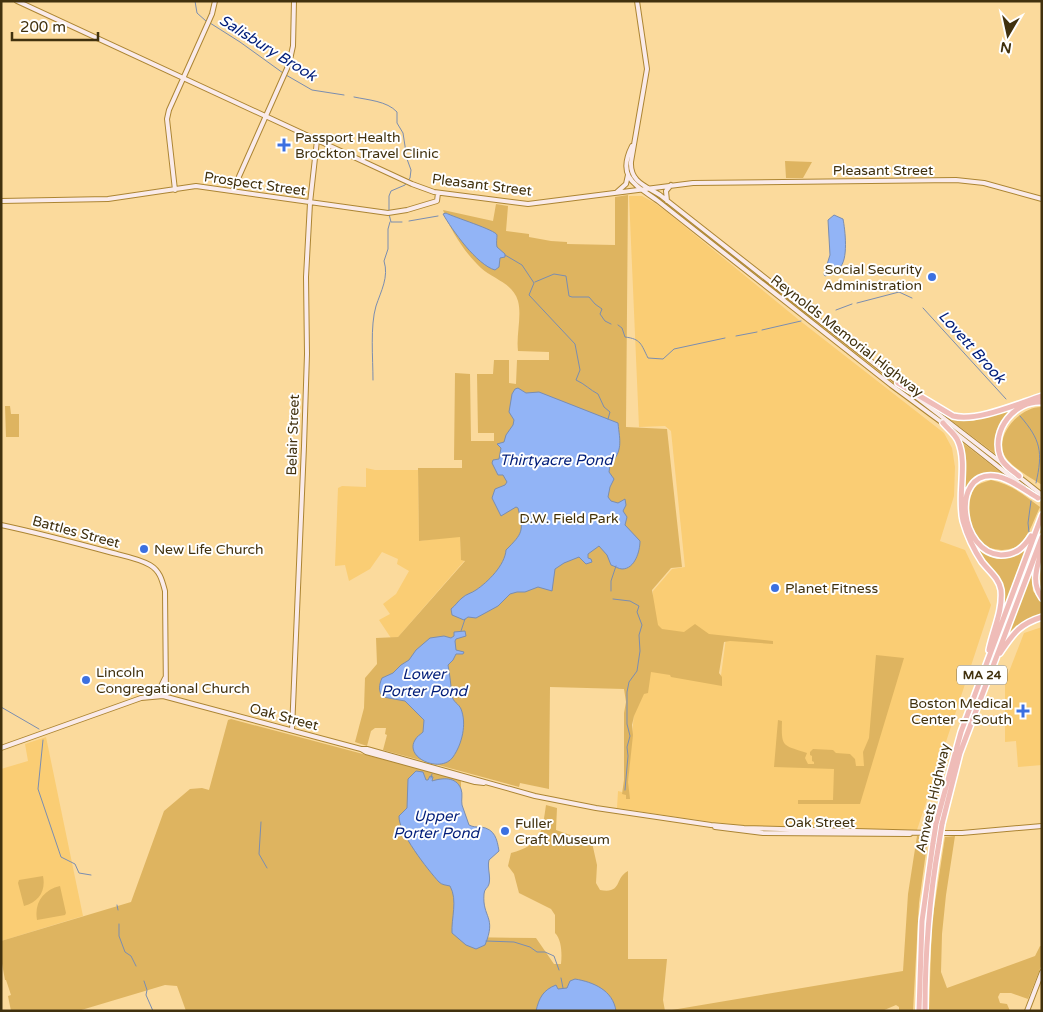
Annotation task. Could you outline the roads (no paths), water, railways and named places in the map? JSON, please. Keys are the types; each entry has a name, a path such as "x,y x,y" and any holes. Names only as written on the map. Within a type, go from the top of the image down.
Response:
{"highway":[{"path":"898,383 953,416 962,418 975,417 1042,396"},
{"path":"1019,476 1005,464 1000,456 998,447 999,433 1007,420 1019,408 1033,402 1042,402"},
{"path":"943,424 954,434 960,449 961,507 966,531 976,552 998,580 1000,587 999,611 985,666"},
{"path":"1036,529 1024,547 1018,551 1005,555 992,553 981,547 975,540 969,527 964,503 967,492 975,482 991,475 1041,497"},
{"name":"Amvets Highway","path":"919,1011 922,921 939,824 955,751 1042,515"},
{"name":"Amvets Highway","path":"939,824 960,753 1042,537"},
{"path":"1042,548 1035,580 1042,598"},
{"path":"996,659 1014,632 1026,623 1042,617"},
{"name":"Amvets Highway","path":"925,1011 927,937 936,843"}],"main road":[{"name":"Pleasant Street","path":"17,1 408,182 438,193 528,204 672,185 722,182 956,180 984,182 1042,199"},
{"path":"175,190 167,119 182,78 208,22 215,1"},
{"path":"232,190 285,75 292,50 294,1"},
{"path":"637,1 647,69 631,170 636,179 646,188"},
{"name":"Belair Street","path":"292,730 304,471 307,354 306,277 310,203 317,140"},
{"path":"617,192 626,184 628,175 626,160 635,142"},
{"name":"Reynolds Memorial Highway","path":"628,175 633,184 639,189 658,201 891,385 1041,497"},
{"path":"667,201 666,191 672,185"},
{"name":"Prospect Street","path":"1,201 108,199 196,186 389,213 437,201 438,193"},
{"name":"Reynolds Memorial Highway","path":"646,188 667,201 1019,476 1041,497"},
{"name":"Battles Street","path":"1,526 40,534 131,558 149,564 157,571 162,577 165,591 166,697"},
{"path":"146,697 160,688 166,673"},
{"name":"Oak Street","path":"1,748 146,697 166,697 361,749 367,748 422,766 566,803 711,825 773,830 930,833 964,833 1042,826"},
{"path":"1028,1011 1042,972"}],"water":[{"path":"446,213 490,230 497,235 497,247 505,254 505,257 500,258 499,267 495,270 488,267 473,254 447,221 443,214"},
{"path":"834,215 843,219 845,237 844,259 837,269 825,276 830,255 828,220"},
{"name":"Thirtyacre Pond","path":"518,388 526,393 539,392 618,423 620,446 617,455 610,465 609,472 614,479 608,497 611,501 618,503 625,499 626,505 623,511 627,517 625,525 640,541 639,550 633,563 627,568 622,569 611,565 607,555 599,546 588,554 588,558 592,562 586,564 579,557 555,569 552,591 538,587 525,592 510,594 498,606 476,618 468,617 464,620 452,615 451,609 464,597 481,587 491,578 503,561 506,550 516,540 521,531 518,508 516,507 501,516 492,498 495,489 505,485 507,482 503,475 498,475 492,463 493,460 499,459 501,448 497,444 504,442 506,435 513,425 514,420 509,412 512,394"},
{"name":"Lower Porter Pond","path":"465,631 466,636 455,641 456,650 464,652 463,654 456,654 448,665 453,698 463,715 463,734 453,757 447,762 433,764 425,762 415,753 413,747 416,739 423,732 424,720 405,701 383,697 381,695 380,683 382,678 393,673 409,660 416,650 430,638 444,636 451,638 454,636 454,632"},
{"name":"Upper Porter Pond","path":"416,771 423,772 426,780 430,776 433,777 432,781 448,779 456,782 461,789 462,805 469,825 486,828 492,832 496,839 499,851 489,860 489,881 484,894 490,928 485,945 476,949 466,945 452,933 454,897 450,886 440,883 428,869 408,841 400,823 399,816 407,808 408,779"},
{"path":"575,979 589,982 601,988 611,998 616,1011 536,1011 540,998 548,989 556,985 558,989 567,988 570,981"}],"waterway":[{"name":"Salisbury Brook","path":"195,1 197,13 206,21"},
{"name":"Salisbury Brook","path":"210,23 283,73"},
{"name":"Salisbury Brook","path":"286,75 312,90 344,95"},
{"name":"Salisbury Brook","path":"354,97 383,103 397,112 397,123 403,133 407,159 411,170 410,178 405,185 391,191 389,210"},
{"name":"Salisbury Brook","path":"389,214 391,222 402,222"},
{"name":"Salisbury Brook","path":"409,221 438,216"},
{"path":"373,380 373,323 386,273 384,261 388,249 390,222"},
{"path":"505,255 522,265 534,283 529,295 575,344 580,370 576,380 598,394 604,407 610,412 608,419"},
{"name":"Lovett Brook","path":"535,282 554,274 566,276 569,296 589,297 602,309 600,314 605,321 611,324"},
{"name":"Lovett Brook","path":"857,303 899,292 912,298"},
{"name":"Lovett Brook","path":"836,310 852,304"},
{"name":"Lovett Brook","path":"923,308 1006,399"},
{"name":"Lovett Brook","path":"762,330 801,321"},
{"name":"Lovett Brook","path":"618,325 622,328 625,337 640,343 648,358 663,359 674,349 725,338"},
{"name":"Lovett Brook","path":"736,336 757,332"},
{"name":"Lovett Brook","path":"1020,416 1032,432 1040,455 1036,483"},
{"name":"Lovett Brook","path":"1029,532 1028,523 1031,501"},
{"path":"611,591 611,581 616,566"},
{"path":"613,599 630,601 639,606 637,612 642,625 639,635 640,651 637,671 629,682 627,692 627,724 630,736 627,747 625,790"},
{"path":"461,631 465,619"},
{"path":"1,707 39,729"},
{"path":"43,740 38,789 61,857 75,864 79,873 91,875"},
{"path":"431,778 432,774"},
{"path":"261,822 259,854 267,868"},
{"path":"117,905 118,910"},
{"path":"119,924 119,936 125,952 131,956 136,966"},
{"path":"486,941 514,942 530,947 537,952 545,952 554,956 559,970"},
{"path":"561,978 563,988"},
{"path":"144,981 147,990 146,995 153,1011"}],"place":[{"name":"Passport Health Brockton Travel Clinic","path":"284,145"},
{"name":"Social Security Administration","path":"932,277"},
{"name":"New Life Church","path":"144,549"},
{"name":"Planet Fitness","path":"775,588"},
{"name":"Lincoln Congregational Church","path":"86,680"},
{"name":"Boston Medical Center – South","path":"1023,711"},
{"name":"Fuller Craft Museum","path":"505,831"}],"park label":[{"name":"D.W. Field Park","path":"569,518"}]}
